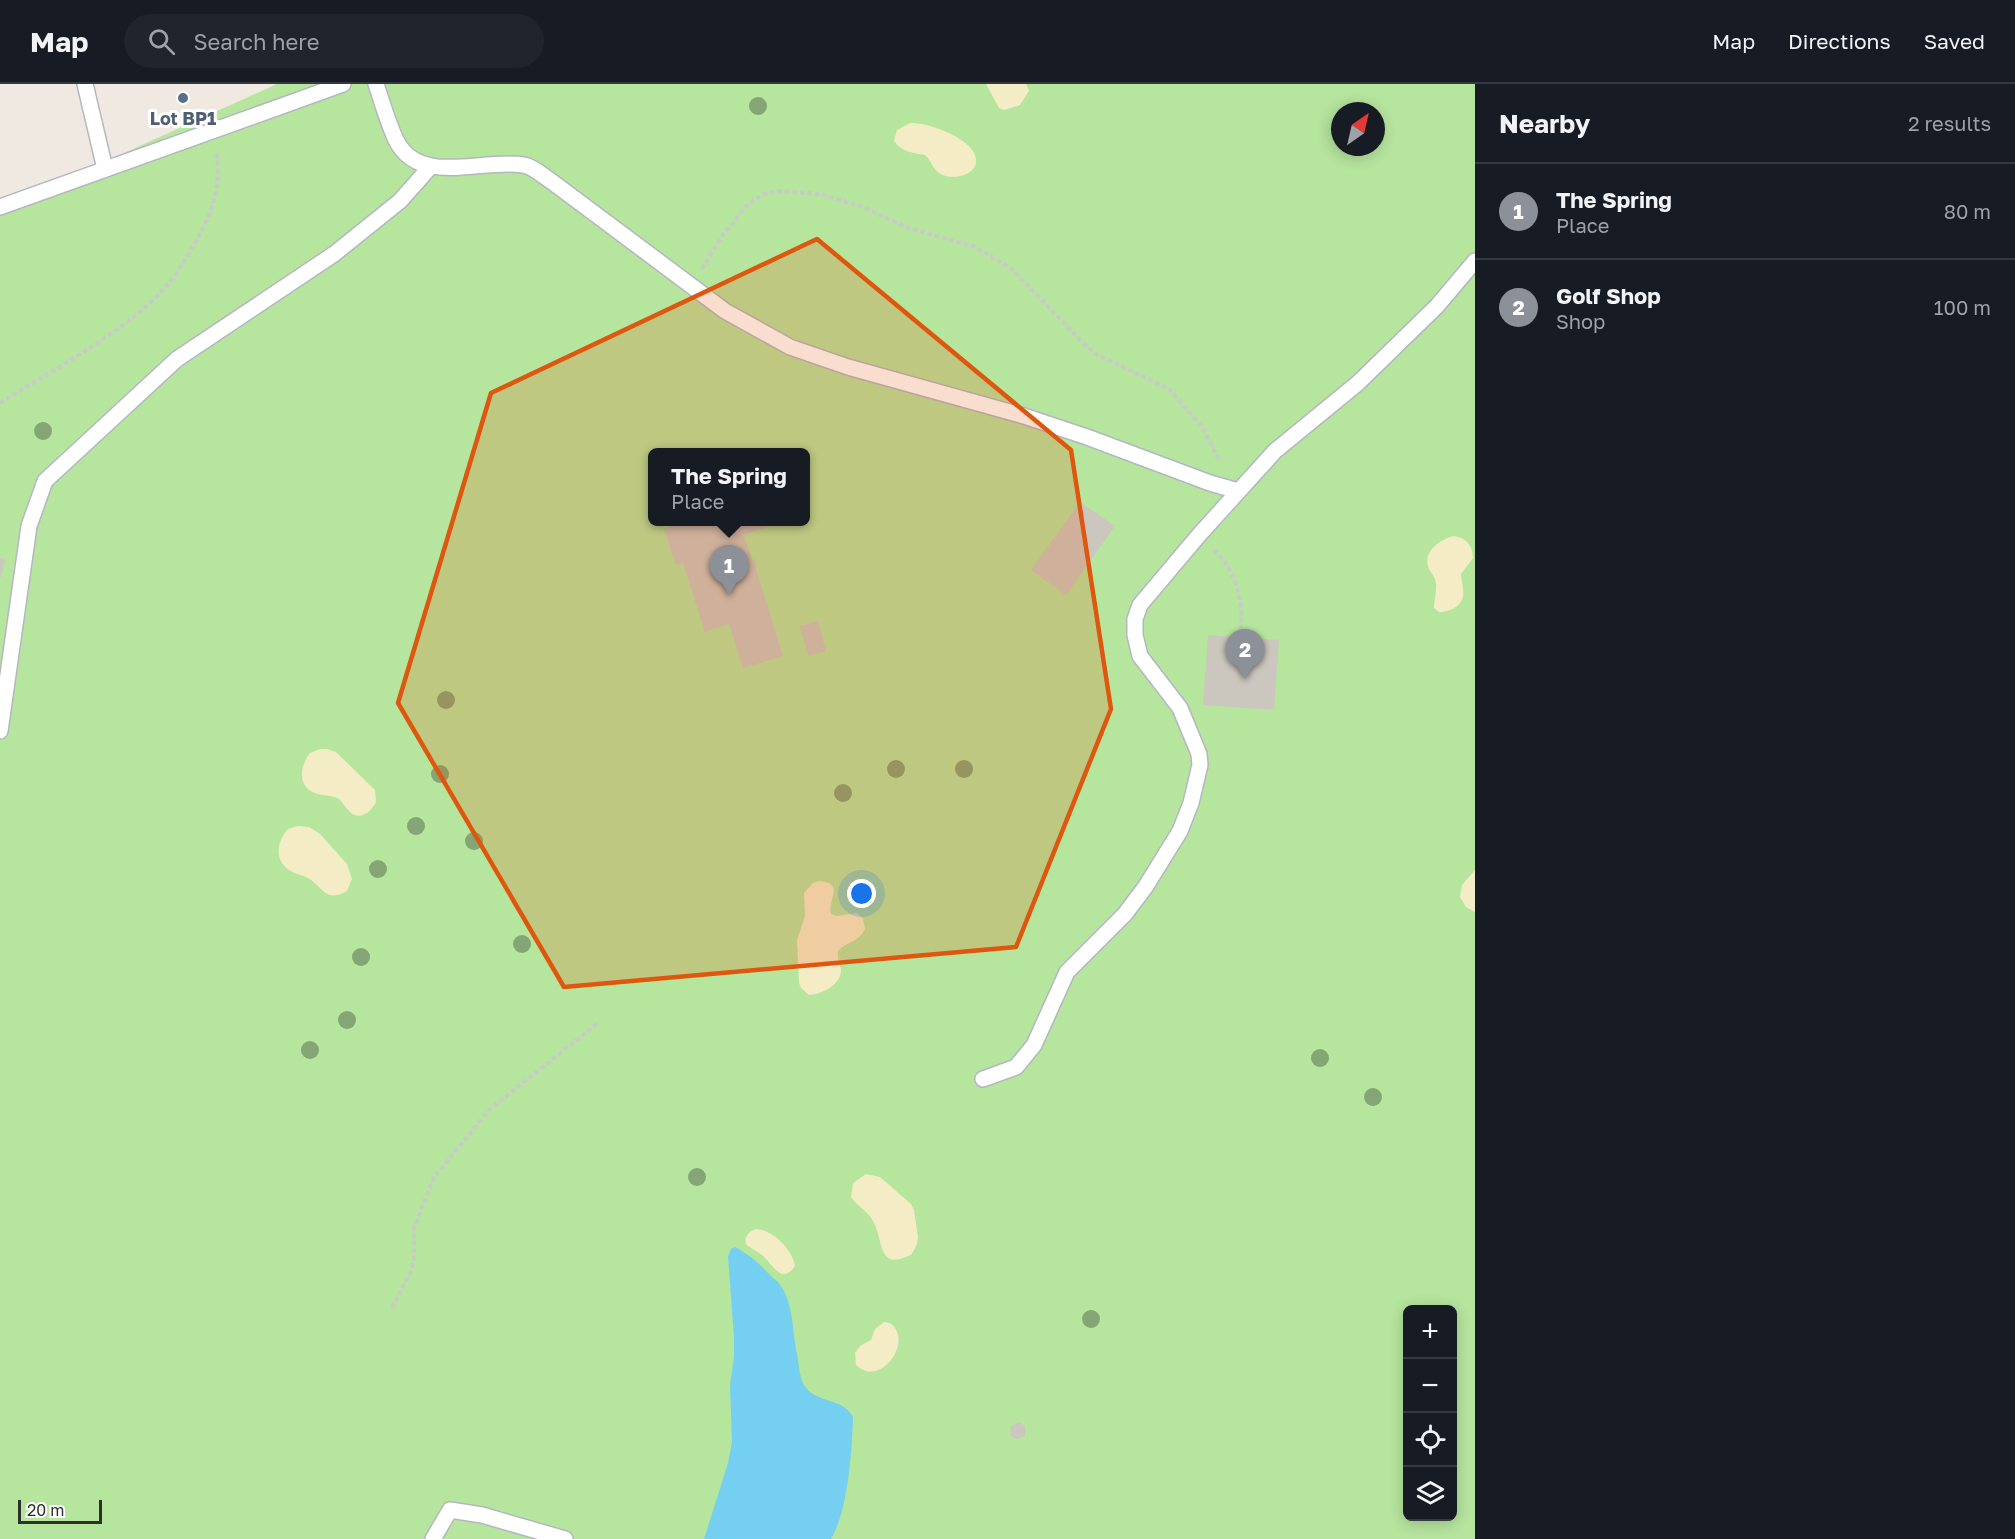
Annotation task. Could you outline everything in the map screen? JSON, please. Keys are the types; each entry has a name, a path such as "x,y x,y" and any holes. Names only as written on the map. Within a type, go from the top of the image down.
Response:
{"lane":[{"path":"85,84 105,169"},
{"path":"0,207 343,84"},
{"path":"376,84 397,142 415,161 439,168 498,163 526,165 550,180 725,311 790,347 848,367 1024,416 1238,491"},
{"path":"0,731 28,526 45,481 177,359 334,254 400,201 431,166"},
{"path":"982,1079 1016,1067 1034,1045 1067,972 1125,914 1146,886 1180,831 1191,803 1200,765 1199,754 1180,708 1140,656 1135,635 1135,619 1140,605 1275,451 1358,383 1437,306 1475,261"},
{"path":"433,1539 450,1510 482,1515 564,1539"}],"path":[{"path":"0,403 133,317 172,280 200,235 214,205 219,170 213,130"},
{"path":"704,294 700,272 722,236 748,203 764,194 778,191 820,194 863,207 906,227 975,247 1012,268 1096,354 1169,389 1203,428 1223,468 1238,491"},
{"path":"1199,535 1221,557 1235,580 1241,599 1242,630"},
{"path":"392,1308 411,1271 414,1259 414,1228 434,1177 490,1109 598,1023"}],"highlighted area":[{"path":"817,239 1071,450 1111,709 1016,947 564,987 398,703 491,393"}],"green space":[{"path":"277,84 1475,84 1475,1539 0,1539 0,209"}],"sand":[{"path":"986,84 1026,84 1029,91 1020,105 1004,110 999,108"},
{"path":"910,123 936,128 965,142 975,155 974,168 958,177 945,176 937,171 925,155 901,148 894,141 897,130"},
{"path":"1453,536 1468,542 1473,558 1461,574 1463,594 1460,603 1449,611 1439,612 1434,608 1436,582 1427,560 1434,546"},
{"path":"320,749 336,752 375,790 376,802 368,812 358,816 354,815 337,798 318,794 306,787 303,783 302,771 306,759 310,753"},
{"path":"298,826 309,827 320,834 347,864 352,879 347,891 328,894 312,880 284,866 279,856 281,839 288,829"},
{"path":"1475,870 1475,912 1466,907 1460,897 1462,885"},
{"path":"827,882 834,889 831,914 837,916 857,913 863,919 865,929 859,937 838,951 841,970 838,980 825,991 809,995 799,983 797,940 805,916 804,893 813,883"},
{"path":"866,1174 880,1177 911,1204 918,1237 912,1254 893,1260 887,1257 873,1221 851,1197 853,1183"},
{"path":"756,1229 769,1233 786,1247 795,1266 790,1272 785,1274 777,1271 762,1255 746,1244 748,1235"},
{"path":"884,1322 890,1323 897,1331 899,1341 897,1351 884,1367 875,1371 865,1371 856,1365 855,1353 860,1346 871,1340 875,1329"}],"water":[{"path":"735,1247 757,1262 778,1282 787,1298 799,1370 804,1385 815,1395 843,1406 853,1417 845,1497 837,1527 831,1539 704,1539 728,1463 732,1442 730,1385 734,1337 728,1256 731,1249"}],"building":[{"path":"1080,502 1115,526 1066,595 1031,570"},
{"path":"674,526 770,526 744,535 752,560 755,560 783,656 743,668 729,624 705,632 683,563 676,565 664,529"},
{"path":"0,558 5,559 1,577 0,577"},
{"path":"818,621 826,651 808,656 800,626"},
{"path":"1208,635 1279,640 1274,710 1203,705"},
{"path":"1019,1422 1025,1426 1025,1436 1016,1439 1010,1435 1011,1426"}],"place":[{"name":"Lot BP1","path":"183,98"},
{"name":"The Spring","path":"729,595"},
{"name":"Golf Shop","path":"1245,679"}]}
